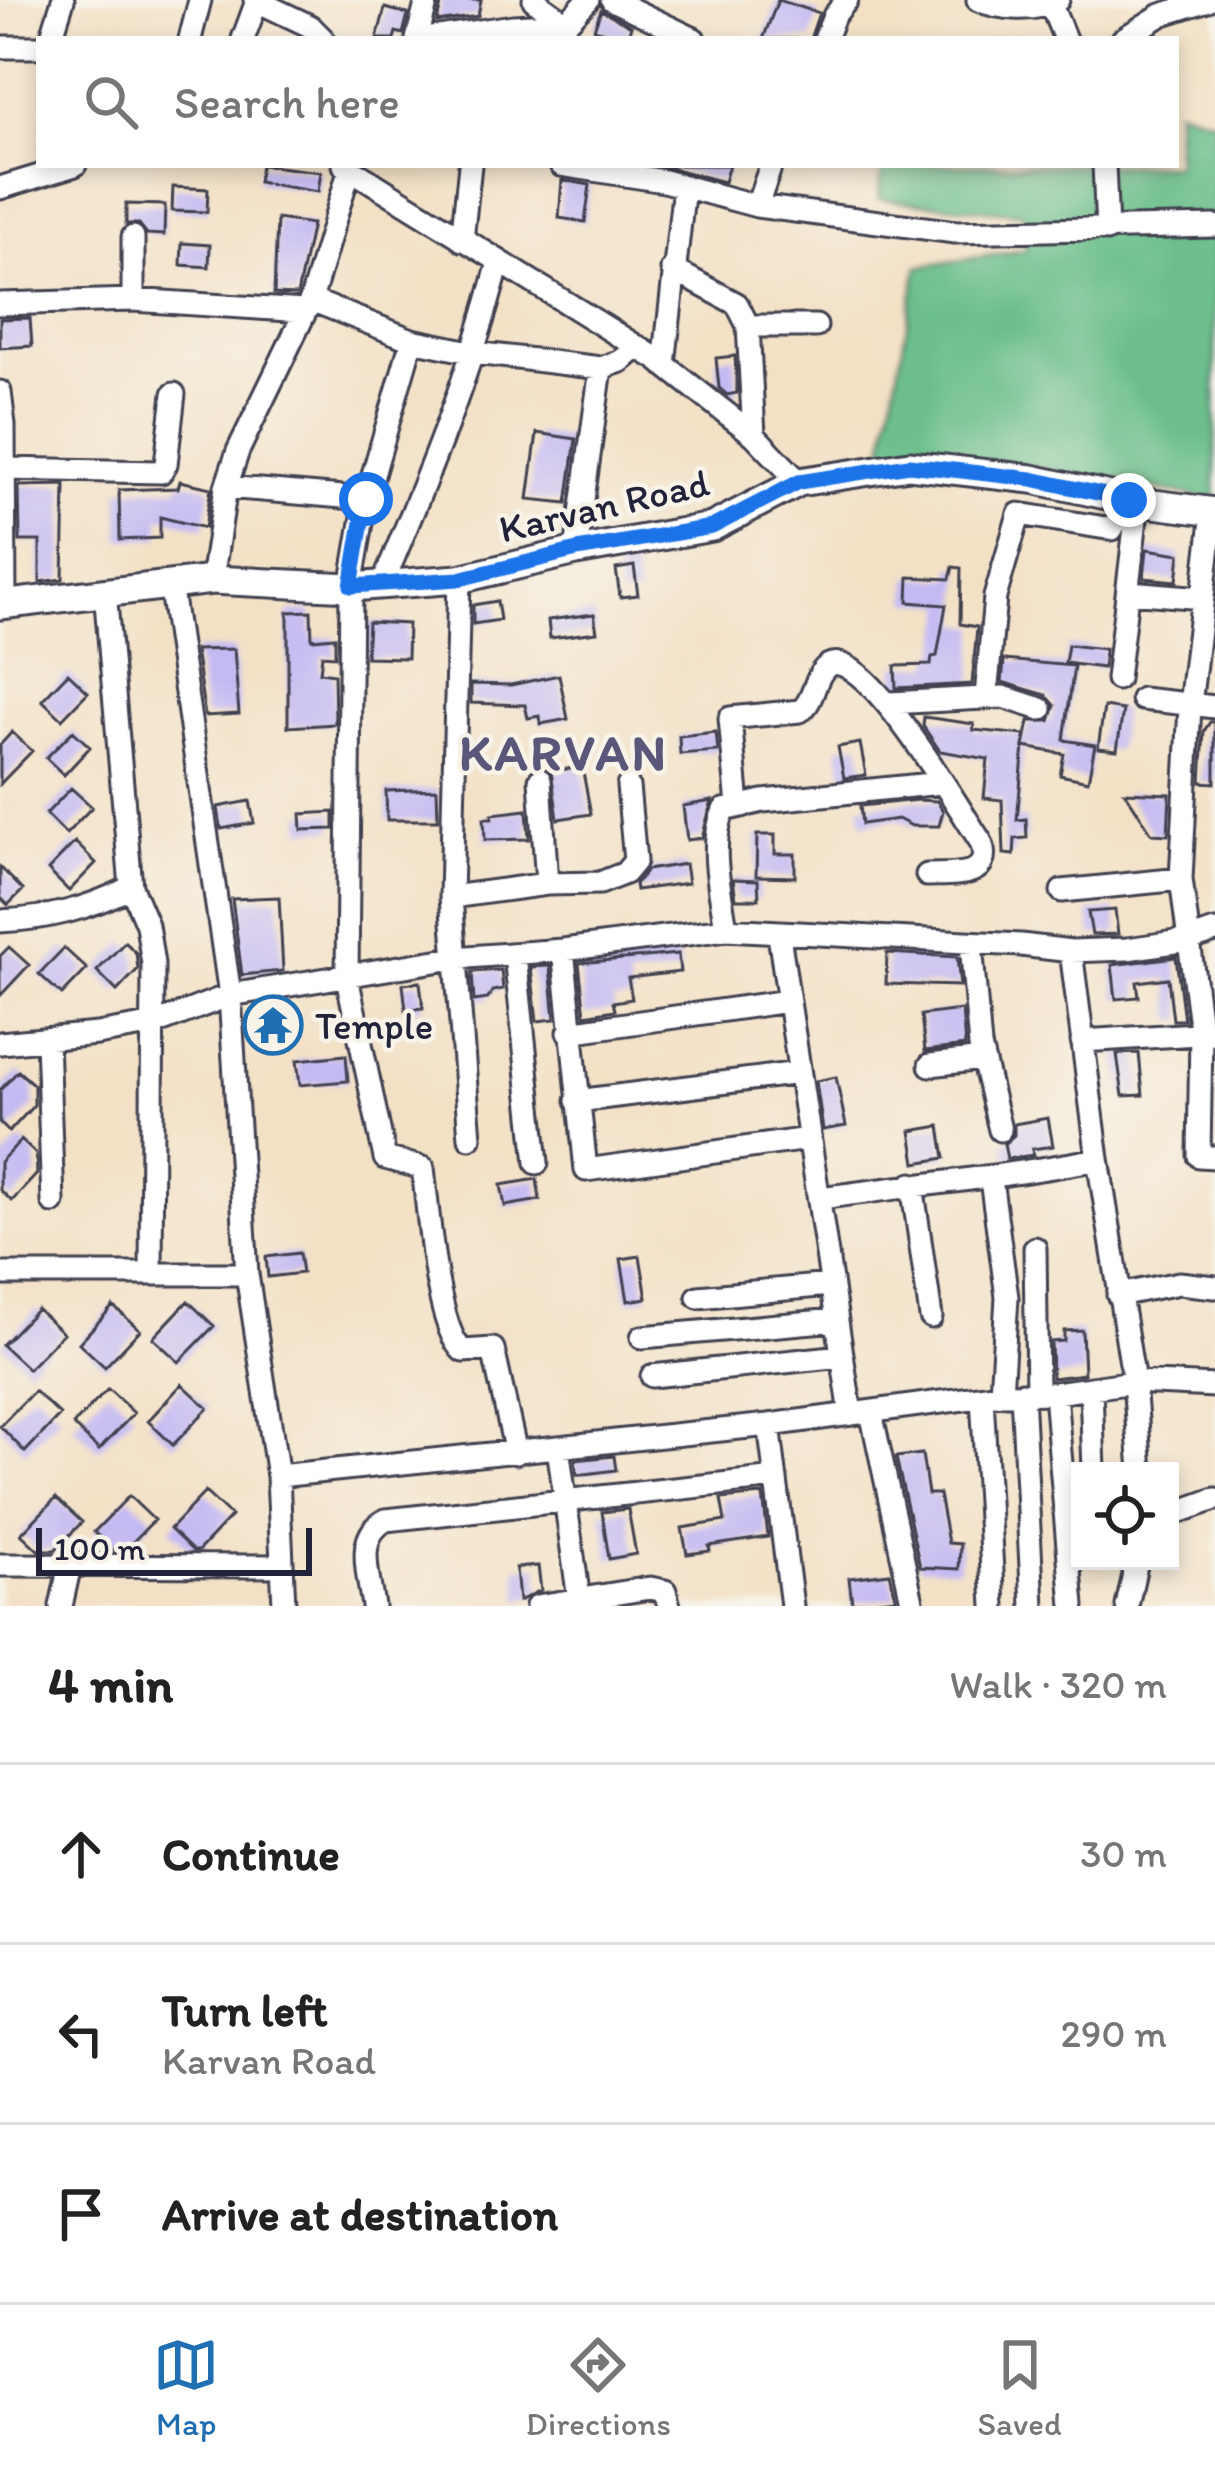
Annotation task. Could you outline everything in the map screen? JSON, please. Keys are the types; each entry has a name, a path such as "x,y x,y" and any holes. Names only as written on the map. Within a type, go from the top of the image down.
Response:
{"street":[{"path":"52,36 63,0"},
{"path":"191,36 200,0"},
{"path":"245,36 256,0 310,26 320,36"},
{"path":"421,36 427,0"},
{"path":"534,0 566,23"},
{"path":"466,36 566,23 588,0"},
{"path":"612,0 686,36"},
{"path":"826,36 847,0"},
{"path":"978,0 1013,8 1054,3 1064,36"},
{"path":"1128,36 1161,15 1208,0"},
{"path":"0,47 36,47"},
{"path":"0,188 66,168"},
{"path":"212,580 226,487 308,305 346,168"},
{"path":"350,168 664,365 754,435 799,482"},
{"path":"462,239 470,168"},
{"path":"589,168 672,177 758,206 955,232 1215,226"},
{"path":"758,206 770,168"},
{"path":"1104,168 1107,230"},
{"path":"664,365 672,269 672,177"},
{"path":"133,237 133,300"},
{"path":"382,585 442,445 475,353 499,262"},
{"path":"672,269 736,304 748,326 754,435"},
{"path":"0,304 133,300 308,305 412,340 475,353 601,368 621,361 638,347"},
{"path":"748,326 816,326"},
{"path":"412,340 366,499 351,586 346,977 385,1158 422,1168 436,1274 451,1337 463,1352 493,1348 516,1453"},
{"path":"577,550 601,368"},
{"path":"0,392 4,425 2,605"},
{"path":"2,469 161,472 166,464 174,394"},
{"name":"Karvan Road","path":"2,605 212,580 351,586 459,579 577,550 712,527 799,482 909,465 1032,479 1133,501 1214,512"},
{"path":"226,487 366,499"},
{"path":"1117,679 1129,592 1133,501"},
{"path":"986,697 995,597 1015,519 1019,514 1112,529 1133,501"},
{"path":"1214,512 1190,705 1181,879 1208,1033 1199,1156 1215,1157"},
{"path":"459,579 451,897 470,1138"},
{"path":"170,583 230,994 247,1274 278,1476 284,1606"},
{"path":"105,591 130,887 150,936 154,1024 151,1274"},
{"path":"1129,592 1203,598"},
{"path":"737,806 730,718 800,711 808,706 822,673 833,663 845,665 890,703 981,842 986,856 973,873 927,875"},
{"path":"890,703 1003,697 1041,709"},
{"path":"1142,699 1215,707"},
{"path":"540,780 548,884"},
{"path":"726,929 716,856 724,810 941,782"},
{"path":"451,897 548,884 600,883 625,873 634,861 628,786"},
{"path":"1062,891 1181,879"},
{"path":"0,921 34,920 92,906 130,887"},
{"path":"0,1043 154,1024 230,994 454,958 563,950 726,929 1071,951 1189,940 1215,931"},
{"path":"779,934 842,1356 913,1606"},
{"path":"971,944 983,1059 1000,1130"},
{"path":"563,950 586,1170 808,1139"},
{"path":"1071,951 1133,1382 1140,1462"},
{"path":"515,955 537,1163"},
{"path":"569,1032 788,1001"},
{"path":"1082,1041 1208,1033"},
{"path":"46,1040 53,1202"},
{"path":"929,1065 983,1059"},
{"path":"578,1100 799,1073"},
{"path":"820,1198 912,1184 991,1179 1098,1159"},
{"path":"991,1179 1020,1394 1033,1606"},
{"path":"912,1184 931,1318"},
{"path":"994,1606 1035,1248"},
{"path":"0,1274 247,1274"},
{"path":"1118,1295 1179,1283 1215,1287"},
{"path":"698,1297 830,1286"},
{"path":"642,1337 836,1320"},
{"path":"652,1376 842,1356"},
{"path":"278,1476 1133,1382 1215,1386"},
{"path":"1091,1388 1094,1462"},
{"path":"1020,1394 1073,1606"},
{"path":"769,1425 792,1606"},
{"path":"558,1447 579,1600"},
{"path":"373,1606 365,1545 374,1526 386,1520 776,1478"},
{"path":"1179,1512 1215,1499"},
{"path":"0,1565 282,1566"},
{"path":"61,1606 70,1565"},
{"path":"1127,1606 1135,1570"},
{"path":"537,1606 657,1588 665,1591 670,1606"}],"green space":[{"path":"1179,110 1215,121 1215,500 1026,465 883,450 918,267 1026,250 1023,213 878,199 883,168 1179,168"}],"building":[{"path":"442,0 481,0 478,16 437,22"},
{"path":"778,0 819,13 811,36 764,36"},
{"path":"385,8 408,14 403,34 378,36"},
{"path":"601,10 631,26 628,36 594,29"},
{"path":"260,168 321,172 318,192 258,182"},
{"path":"670,168 728,168 724,182"},
{"path":"562,180 590,185 585,222 559,218"},
{"path":"173,187 208,189 207,212 172,211"},
{"path":"126,204 165,205 164,235 147,234 139,224 126,224"},
{"path":"277,219 312,224 297,295 274,294"},
{"path":"182,243 210,245 209,267 181,265"},
{"path":"30,318 32,346 0,348 0,319"},
{"path":"735,356 737,393 727,395 719,388 716,358"},
{"path":"537,433 576,439 567,503 528,499"},
{"path":"180,481 211,488 205,528 160,517 160,538 120,540 119,490 178,488"},
{"path":"65,485 63,579 40,582 40,541 20,541 19,486"},
{"path":"1147,549 1180,554 1177,581 1144,578"},
{"path":"634,566 638,595 620,597 616,569"},
{"path":"953,567 961,568 960,624 977,627 972,684 896,688 895,666 931,665 932,657 937,656 946,605 908,602 909,577 950,579"},
{"path":"497,601 500,620 473,624 473,605"},
{"path":"311,611 312,639 335,637 335,656 322,655 320,672 334,674 335,724 288,727 288,612"},
{"path":"594,614 597,632 550,638 548,620"},
{"path":"368,622 408,624 407,658 366,657"},
{"path":"1068,645 1105,649 1103,668 1065,663"},
{"path":"234,649 239,714 205,716 195,650"},
{"path":"1004,660 1074,666 1064,740 1095,745 1088,781 1060,775 1064,754 1024,747 1029,721 1050,721 1055,705 1046,695 1002,682"},
{"path":"68,673 88,692 62,719 42,700"},
{"path":"559,675 568,719 541,724 540,716 528,718 525,705 471,703 471,684 511,685"},
{"path":"1104,707 1123,710 1117,750 1098,748"},
{"path":"924,717 974,724 973,730 1025,735 1017,820 1026,819 1027,838 1015,839 1014,855 1004,854 1002,800 984,798 988,759 940,751 923,726"},
{"path":"1215,722 1215,783 1201,782 1204,731"},
{"path":"73,731 90,747 64,775 46,758"},
{"path":"12,732 32,751 0,784 0,745"},
{"path":"716,732 718,751 680,754 679,736"},
{"path":"860,743 866,775 844,778 838,747"},
{"path":"582,767 591,814 558,819 551,771"},
{"path":"71,788 92,807 66,834 46,814"},
{"path":"437,789 438,820 387,820 386,791"},
{"path":"1125,792 1170,794 1168,835 1152,834"},
{"path":"250,801 254,823 221,829 218,807"},
{"path":"712,801 702,838 687,840 683,806"},
{"path":"937,801 943,811 939,826 912,826 898,819 862,824 860,806"},
{"path":"527,810 529,839 485,840 484,818"},
{"path":"334,812 334,829 302,830 301,814"},
{"path":"757,835 775,835 775,854 795,854 795,877 756,876"},
{"path":"75,842 96,863 69,891 48,870"},
{"path":"685,864 688,883 636,890 635,884 647,870"},
{"path":"0,867 23,890 8,905 0,897"},
{"path":"733,879 758,880 759,899 736,899"},
{"path":"279,897 283,971 242,975 232,899"},
{"path":"1115,910 1118,934 1092,935 1088,912"},
{"path":"125,942 136,953 138,969 117,991 97,971"},
{"path":"9,947 29,965 0,996 0,956"},
{"path":"64,948 87,969 62,995 39,974"},
{"path":"887,953 957,957 960,986 886,984"},
{"path":"678,954 680,972 628,978 632,999 613,1002 615,1010 585,1015 579,963"},
{"path":"1176,957 1184,1020 1173,1020 1168,978 1137,982 1139,997 1116,999 1112,965"},
{"path":"550,966 555,1019 537,1021 531,967"},
{"path":"501,970 503,989 474,1001 472,972"},
{"path":"420,982 423,1008 406,1010 403,984"},
{"path":"962,1010 965,1046 925,1051 921,1015"},
{"path":"1139,1053 1143,1095 1123,1096 1117,1054"},
{"path":"346,1055 348,1081 300,1085 297,1060"},
{"path":"18,1071 34,1085 34,1105 9,1132 0,1123 0,1090"},
{"path":"836,1077 846,1126 823,1130 816,1081"},
{"path":"1048,1118 1053,1146 1007,1159 1004,1144 1014,1135 1014,1124"},
{"path":"940,1126 945,1158 916,1163 911,1131"},
{"path":"21,1140 36,1154 37,1174 12,1201 0,1190 0,1162"},
{"path":"537,1179 540,1200 505,1206 501,1185"},
{"path":"299,1253 302,1273 268,1277 266,1257"},
{"path":"640,1256 647,1298 628,1301 621,1259"},
{"path":"188,1301 214,1326 179,1362 153,1338"},
{"path":"113,1306 140,1330 105,1367 79,1343"},
{"path":"37,1309 63,1333 28,1369 2,1345"},
{"path":"1082,1330 1084,1374 1052,1378 1051,1342 1064,1341 1064,1331"},
{"path":"182,1384 208,1408 173,1445 148,1421"},
{"path":"108,1389 134,1413 99,1450 73,1425"},
{"path":"34,1391 60,1415 25,1452 0,1426"},
{"path":"922,1454 928,1494 939,1494 948,1543 960,1544 959,1569 920,1567 896,1457"},
{"path":"614,1456 616,1470 577,1475 575,1460"},
{"path":"205,1492 231,1516 193,1551 170,1529"},
{"path":"763,1495 768,1537 687,1554 682,1528 725,1521 721,1499"},
{"path":"129,1496 154,1520 125,1550 113,1550 94,1532"},
{"path":"56,1498 82,1522 55,1550 38,1550 21,1534"},
{"path":"628,1509 636,1554 609,1559 602,1512"},
{"path":"538,1566 541,1590 519,1601 516,1568"},
{"path":"890,1573 896,1598 852,1603 849,1578"}],"place":[{"name":"Temple","path":"273,1025"}],"district":[{"name":"KARVAN","path":"564,752"}],"route":[{"path":"366,499 351,586 459,579 577,550 712,527 799,482 909,465 1032,479 1129,500"}]}
